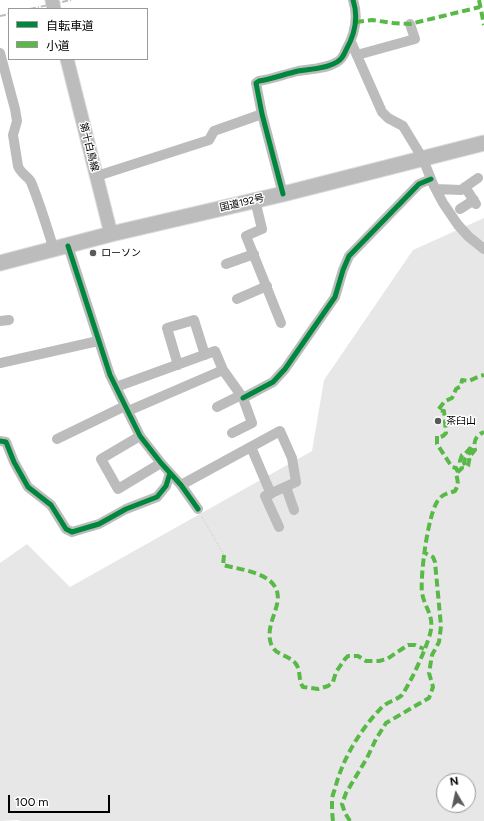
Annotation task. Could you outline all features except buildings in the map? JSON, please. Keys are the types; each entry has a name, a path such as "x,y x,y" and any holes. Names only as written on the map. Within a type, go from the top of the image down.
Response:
{"highway":[{"name":"国道192号","path":"0,263 111,234 283,194 484,143"}],"main road":[{"name":"第十白鳥線","path":"67,60 111,234"}],"street":[{"path":"283,194 262,114 256,83 296,72 330,66 338,62 351,42 356,22 353,0"},
{"path":"357,55 415,39 410,24"},
{"path":"351,42 382,112 388,118 403,126 423,159 443,203 468,237 484,249"},
{"path":"0,53 17,121 13,135 18,166 30,180 54,250"},
{"path":"97,176 209,140 214,131 262,114"},
{"path":"436,189 461,190 478,178"},
{"path":"217,407 273,382 285,369 335,297 349,256 419,184 431,179"},
{"path":"460,209 475,202 465,187"},
{"path":"255,200 262,229 246,236 281,323"},
{"path":"68,246 110,375 126,409 140,436 160,463 181,484 198,509"},
{"path":"226,264 254,254"},
{"path":"237,299 267,286"},
{"path":"178,365 167,328 194,320 205,355"},
{"path":"0,363 98,341"},
{"path":"116,388 215,351 223,370 242,396 252,423 232,433"},
{"path":"57,439 126,409 223,370"},
{"path":"181,484 280,431 292,458 296,482 265,496 279,527"},
{"path":"140,436 101,459 118,489 160,463"},
{"path":"0,441 6,442 14,462 28,486 51,505 66,529 72,532 99,524 126,509 157,497 166,486 170,473"},
{"path":"250,447 271,494"},
{"path":"286,487 294,510"}],"path":[{"path":"198,509 224,555"}],"shaded area":[{"path":"484,218 484,821 0,821 0,563 27,544 70,587 312,451 324,380 413,250"}],"railway":[{"path":"35,8 71,0"},
{"path":"0,16 8,14"}],"marked path":[{"path":"479,0 484,25"},
{"path":"356,22 372,20 410,24 480,7"},
{"path":"458,472 456,468 452,467 437,444 437,436 440,437 446,433 444,411 438,410 445,401 452,398 456,389 461,386 462,380 469,381 484,375"},
{"path":"333,821 332,796 339,774 354,743 374,715 382,707 402,695 414,674 425,648 430,634 431,622 423,599 422,573 431,516 439,499 444,495 455,491 458,482 456,474 462,468 460,461 462,455 465,454 472,446 473,448 465,459 464,463 467,467 470,456 475,450 474,444 476,439 484,432"},
{"path":"350,821 342,804 346,793 367,758 376,739 386,723 429,698 433,687 429,673 432,655 439,642 441,626 435,562 433,557 425,553"},
{"path":"224,555 223,565 253,572 270,581 276,588 278,597 270,628 270,640 277,652 289,658 296,664 303,687 318,689 328,686 333,682 336,672 348,656 358,656 366,661 379,661 387,659 408,645 415,645 424,649"}],"cycle path":[{"path":"283,194 262,114 256,83 298,71 328,66 340,60 354,32 356,13 353,0"},
{"path":"243,398 273,382 285,369 335,297 349,256 419,184 431,179"},
{"path":"68,246 110,375 140,436 161,463 181,485 198,509"},
{"path":"0,441 6,442 14,462 28,487 51,505 66,529 72,532 99,524 126,509 157,497 166,486 170,473"}],"place":[{"name":"ローソン","path":"93,253"},
{"name":"茶臼山","path":"438,421"}]}
